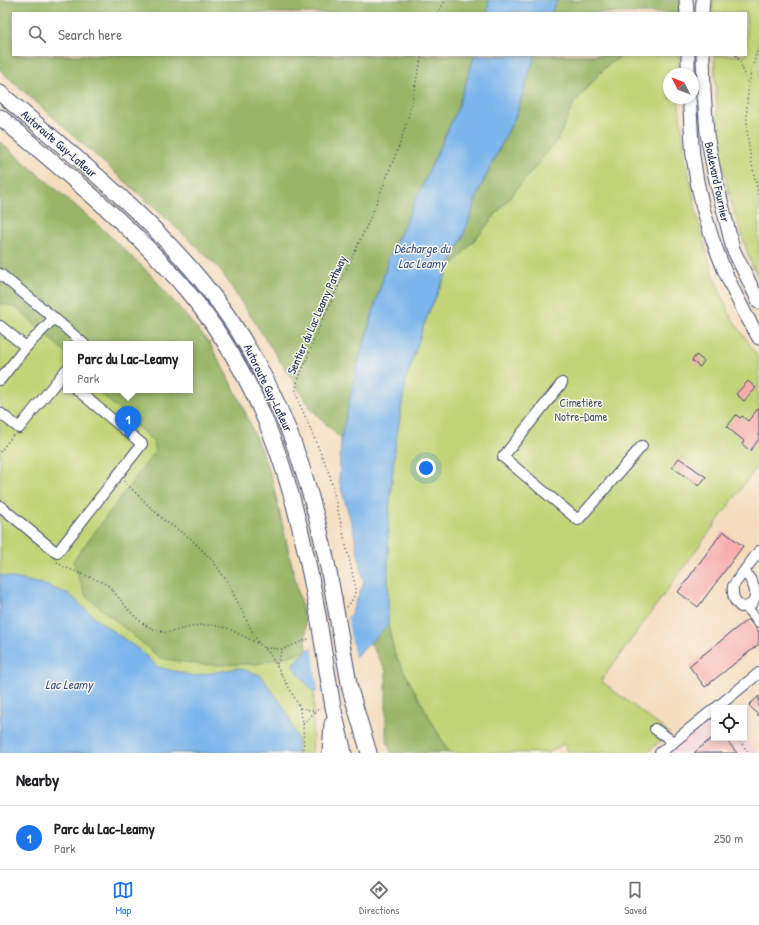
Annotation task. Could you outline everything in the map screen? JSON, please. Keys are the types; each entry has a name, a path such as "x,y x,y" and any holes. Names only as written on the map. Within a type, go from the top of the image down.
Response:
{"highway":[{"name":"Autoroute Guy-Lafleur","path":"0,94 114,191 149,224 200,278 236,327 267,379 293,438 302,465 339,605 359,753"},
{"name":"Autoroute Guy-Lafleur","path":"0,117 100,202 146,245 193,299 227,346 252,391 281,459 301,528 318,615 327,708 344,753"},
{"path":"350,689 369,753"},
{"path":"327,708 330,753"}],"main road":[{"path":"686,0 687,12"},
{"path":"702,12 703,0"},
{"path":"688,56 688,68"},
{"name":"Boulevard Fournier","path":"703,56 707,134 714,172 733,249 759,302"},
{"name":"Boulevard Fournier","path":"689,104 693,157 704,209 723,269 755,321 759,338"}],"street":[{"path":"0,274 81,341"},
{"path":"0,380 26,347 54,318"},
{"path":"0,326 26,347"},
{"path":"0,413 19,428 63,377"},
{"path":"562,383 503,457 578,520 642,446"},
{"path":"0,506 57,553 142,444 81,393"},
{"path":"744,571 755,587 756,594 751,605 741,607 734,600 733,586 744,571 759,551"},
{"path":"746,607 759,622"},
{"path":"720,705 759,673"},
{"path":"660,753 711,712"},
{"path":"655,729 668,738 672,743"}],"path":[{"path":"438,12 446,0"},
{"path":"759,48 754,59 749,86 748,140 759,197"},
{"name":"Sentier du Lac Leamy Pathway","path":"339,605 352,600 356,585 330,476 298,400 296,390 297,383 322,321 370,219 402,138 414,94 422,56"},
{"path":"736,56 749,86"},
{"path":"0,452 19,428"},
{"path":"117,475 166,521 190,538 213,561 228,583 258,643"},
{"path":"56,562 64,567 109,586 133,615 145,625 153,629 166,633 199,625 212,625 227,628 265,648 300,708 303,724 304,753"},
{"path":"265,648 283,649 313,636"},
{"path":"276,665 283,649"},
{"path":"300,708 316,711 327,708"},
{"path":"303,724 316,711"},
{"path":"739,741 749,753"}],"shaded area":[{"path":"711,711 711,741 747,741 747,740 758,753 660,753"}],"green space":[{"path":"0,0 489,0 487,12 12,12 12,56 475,56 457,110 389,258 358,362 341,439 312,410 219,268 167,219 0,70"},
{"path":"557,0 680,0 680,12 551,12"},
{"path":"712,0 759,0 759,279 751,263 730,199 719,145 714,56 747,56 747,12 712,12"},
{"path":"535,56 622,56 604,68 574,103 558,139 449,269 464,234 480,188 516,115"},
{"name":"Cimetière Notre-Dame","path":"622,56 679,56 678,68 663,68 663,104 679,104 685,155 698,220 712,272 730,315 759,359 759,464 601,681 669,733 647,753 570,753 563,744 549,753 449,753 395,655 388,625 388,522 395,447 406,379 427,316 449,269 558,139 574,103 604,68"},
{"path":"0,142 98,225 151,275 210,344 241,402 271,476 305,622 307,651 292,665 314,693 312,753 0,753"},
{"path":"0,142 98,225 151,275 210,344 241,402 271,476 305,622 307,651 257,664 202,665 160,658 85,595 73,561 156,450 152,440 100,393 193,393 193,341 63,341 63,350 17,308 0,303"},
{"path":"388,625 395,655 449,753 391,753 386,737 386,671 370,643"}],"water":[{"path":"489,0 557,0 551,12 487,12"},
{"name":"Décharge du Lac Leamy","path":"475,56 535,56 516,115 480,188 464,234 427,316 406,379 395,447 388,522 388,625 314,693 292,665 350,616 364,582 353,528 339,481 341,439 357,367 389,258 457,110"},
{"name":"Lac Leamy","path":"0,575 42,584 69,594 100,622 138,649 158,667 194,676 238,668 260,675 279,700 289,717 298,741 297,753 0,753"}],"pier":[{"path":"347,616 355,659 318,692 312,644"}],"building":[{"path":"696,355 704,361 700,367 692,361"},
{"path":"748,381 756,388 744,401 736,394"},
{"path":"759,407 759,439 750,451 742,444 744,441 727,427 736,415 740,418 742,416 748,421"},
{"path":"679,458 706,477 699,486 672,467"},
{"path":"723,531 743,546 698,607 678,592"},
{"path":"748,619 759,632 759,644 705,687 689,666"},
{"path":"759,696 759,716 749,705"},
{"path":"711,739 711,741 727,741 737,753 694,753"}],"place":[{"name":"Parc du Lac-Leamy","path":"128,439"}]}
